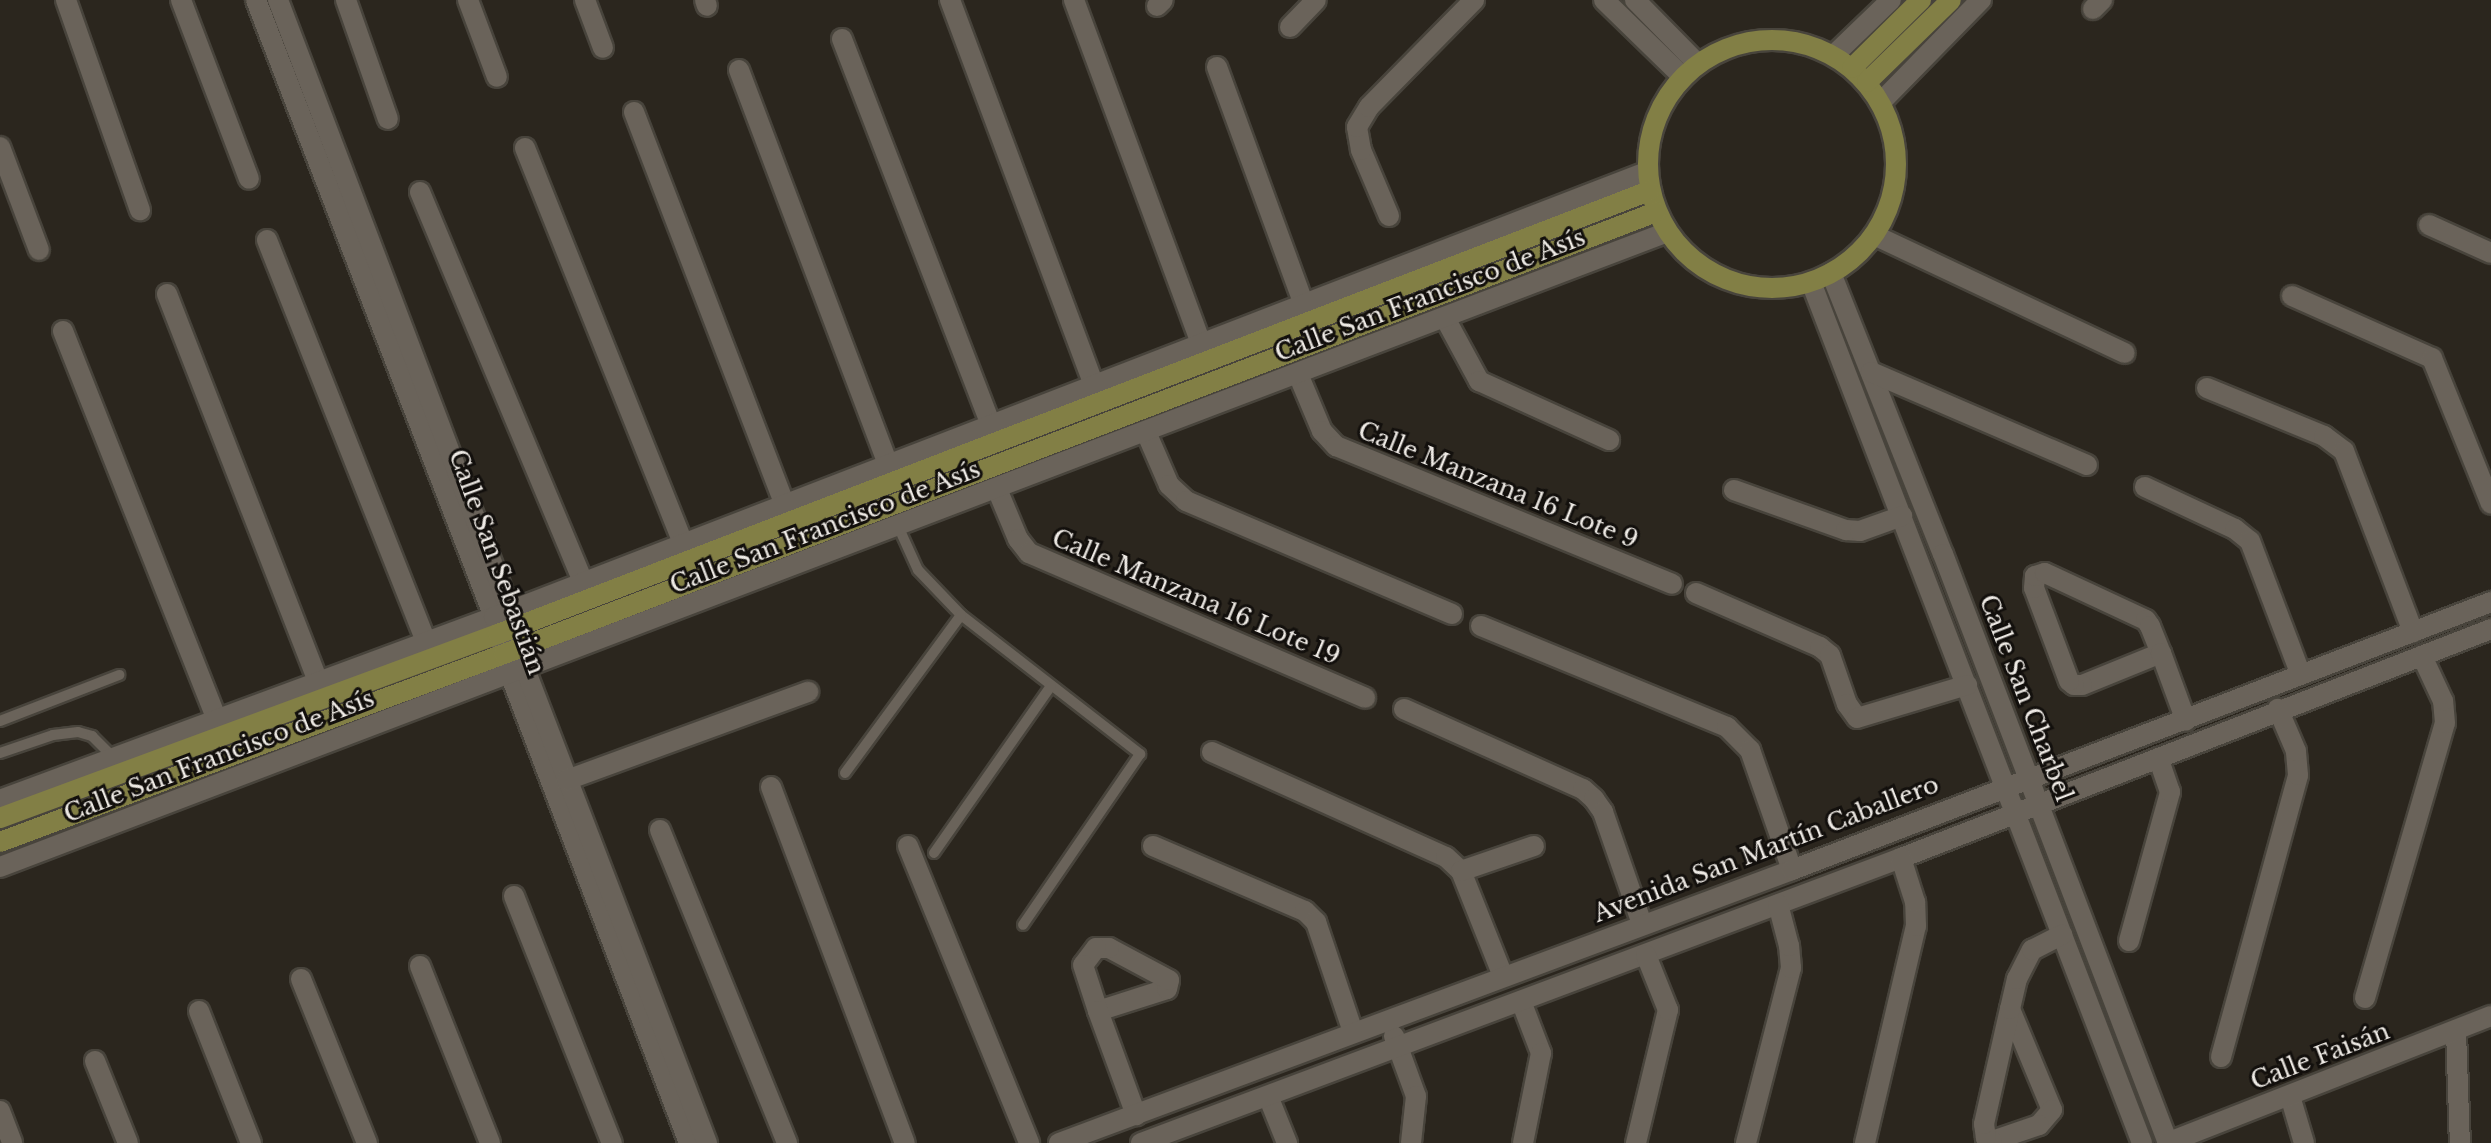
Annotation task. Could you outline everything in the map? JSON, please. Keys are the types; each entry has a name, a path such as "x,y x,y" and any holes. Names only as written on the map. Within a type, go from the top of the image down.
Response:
{"main road":[{"path":"1859,75 1921,0"},
{"path":"1859,75 1951,0"},
{"path":"1789,40 1834,55 1859,75 1881,102 1896,144 1893,192 1874,235 1855,256 1831,273 1811,282 1770,288 1730,281 1695,262 1667,232 1656,212 1648,182 1654,121 1690,70 1741,43 1789,40"},
{"name":"Calle San Francisco de Asís","path":"0,818 1648,182"},
{"name":"Calle San Francisco de Asís","path":"0,842 512,651 1656,212"}],"street":[{"path":"66,0 140,210"},
{"path":"181,0 249,179"},
{"name":"Calle San Sebastián","path":"256,0 504,622"},
{"name":"Calle San Sebastián","path":"278,0 504,622 517,672 689,1143"},
{"path":"346,0 388,119"},
{"path":"468,0 497,77"},
{"path":"585,0 603,48"},
{"path":"950,0 1094,386"},
{"path":"1074,0 1201,344"},
{"path":"1290,27 1316,0"},
{"path":"1389,216 1361,150 1357,127 1369,107 1474,0"},
{"path":"1604,0 1690,70"},
{"path":"1636,0 1690,70"},
{"path":"1834,55 1891,0"},
{"path":"1881,102 1981,0"},
{"path":"842,39 991,425"},
{"path":"1217,67 1304,305"},
{"path":"739,70 888,465"},
{"path":"634,112 785,505"},
{"path":"0,147 39,250"},
{"path":"525,148 683,544"},
{"name":"Calle San Francisco de Asís","path":"0,800 426,642 504,622 583,582 1201,344 1648,182"},
{"path":"420,192 583,582"},
{"path":"2429,225 2491,253"},
{"name":"Calle San Francisco de Asís","path":"0,867 1667,232"},
{"path":"1874,235 2125,353"},
{"path":"267,240 426,642"},
{"name":"Calle San Charbel","path":"1831,273 2039,803 2167,1143"},
{"path":"1811,282 2142,1143"},
{"path":"167,294 318,682"},
{"path":"2292,296 2432,358 2491,504"},
{"path":"1445,318 1479,381 1609,440"},
{"path":"63,331 217,720"},
{"path":"1871,372 2087,465"},
{"name":"Calle Manzana 16 Lote 9","path":"1298,374 1322,431 1336,446 1672,584"},
{"path":"2207,388 2324,436 2344,451 2413,632"},
{"path":"1146,432 1169,485 1186,501 1452,614"},
{"path":"2145,487 2235,529 2250,541 2301,675"},
{"name":"Calle Manzana 16 Lote 19","path":"997,489 1018,539 1029,553 1365,698"},
{"path":"1734,490 1846,530 1860,531 1902,516"},
{"path":"2161,653 2082,685 2074,685 2069,681 2034,588 2035,576 2045,573 2141,617 2150,626 2161,653 2186,721"},
{"path":"1696,593 1820,647 1830,655 1847,704 1857,718 1967,685"},
{"name":"Avenida San Martín Caballero","path":"1059,1143 1792,870 2491,602"},
{"path":"1481,626 1727,727 1750,750 1792,870"},
{"path":"1142,1143 1901,858 2278,709 2491,629"},
{"path":"2365,998 2445,723 2443,701 2422,656"},
{"name":"Calle San Sebastián","path":"517,672 567,780 707,1143"},
{"path":"567,780 808,692"},
{"path":"1404,709 1583,789 1603,812 1642,924"},
{"path":"2221,1057 2298,775 2296,751 2278,709"},
{"path":"1212,752 1446,857 1461,871 1503,976"},
{"path":"2129,941 2170,792 2158,758"},
{"path":"771,787 905,1143"},
{"path":"660,830 787,1143"},
{"path":"908,846 1029,1143"},
{"path":"1153,846 1305,911 1316,922 1353,1032"},
{"path":"1461,871 1534,846"},
{"path":"1865,1143 1916,926 1915,902 1901,858"},
{"path":"514,896 612,1143"},
{"path":"1746,1143 1791,968 1789,946 1778,904"},
{"path":"2010,1009 2052,1110 2047,1121 1992,1141 1986,1138 1984,1124 2010,1009 2023,964 2032,950 2062,935"},
{"path":"1636,1143 1668,1010 1646,955"},
{"path":"420,966 490,1143"},
{"path":"301,979 367,1143"},
{"path":"1521,1001 1541,1053 1523,1143"},
{"path":"199,1011 251,1143"},
{"path":"1098,1011 1136,1115"},
{"name":"Calle Faisán","path":"2167,1143 2491,1016"},
{"path":"1387,1020 1416,1096 1416,1121 1411,1143"},
{"path":"2456,1031 2460,1143"},
{"path":"95,1061 128,1143"},
{"path":"1268,1096 1287,1143"},
{"path":"2290,1096 2304,1143"},
{"path":"0,1111 12,1143"}],"lane":[{"path":"898,526 918,570 961,615 1140,754 1023,925"},
{"path":"845,773 961,615"},
{"path":"0,721 119,675"},
{"path":"934,853 1051,686"},
{"path":"0,753 53,735 78,732 92,736 113,757"}]}
